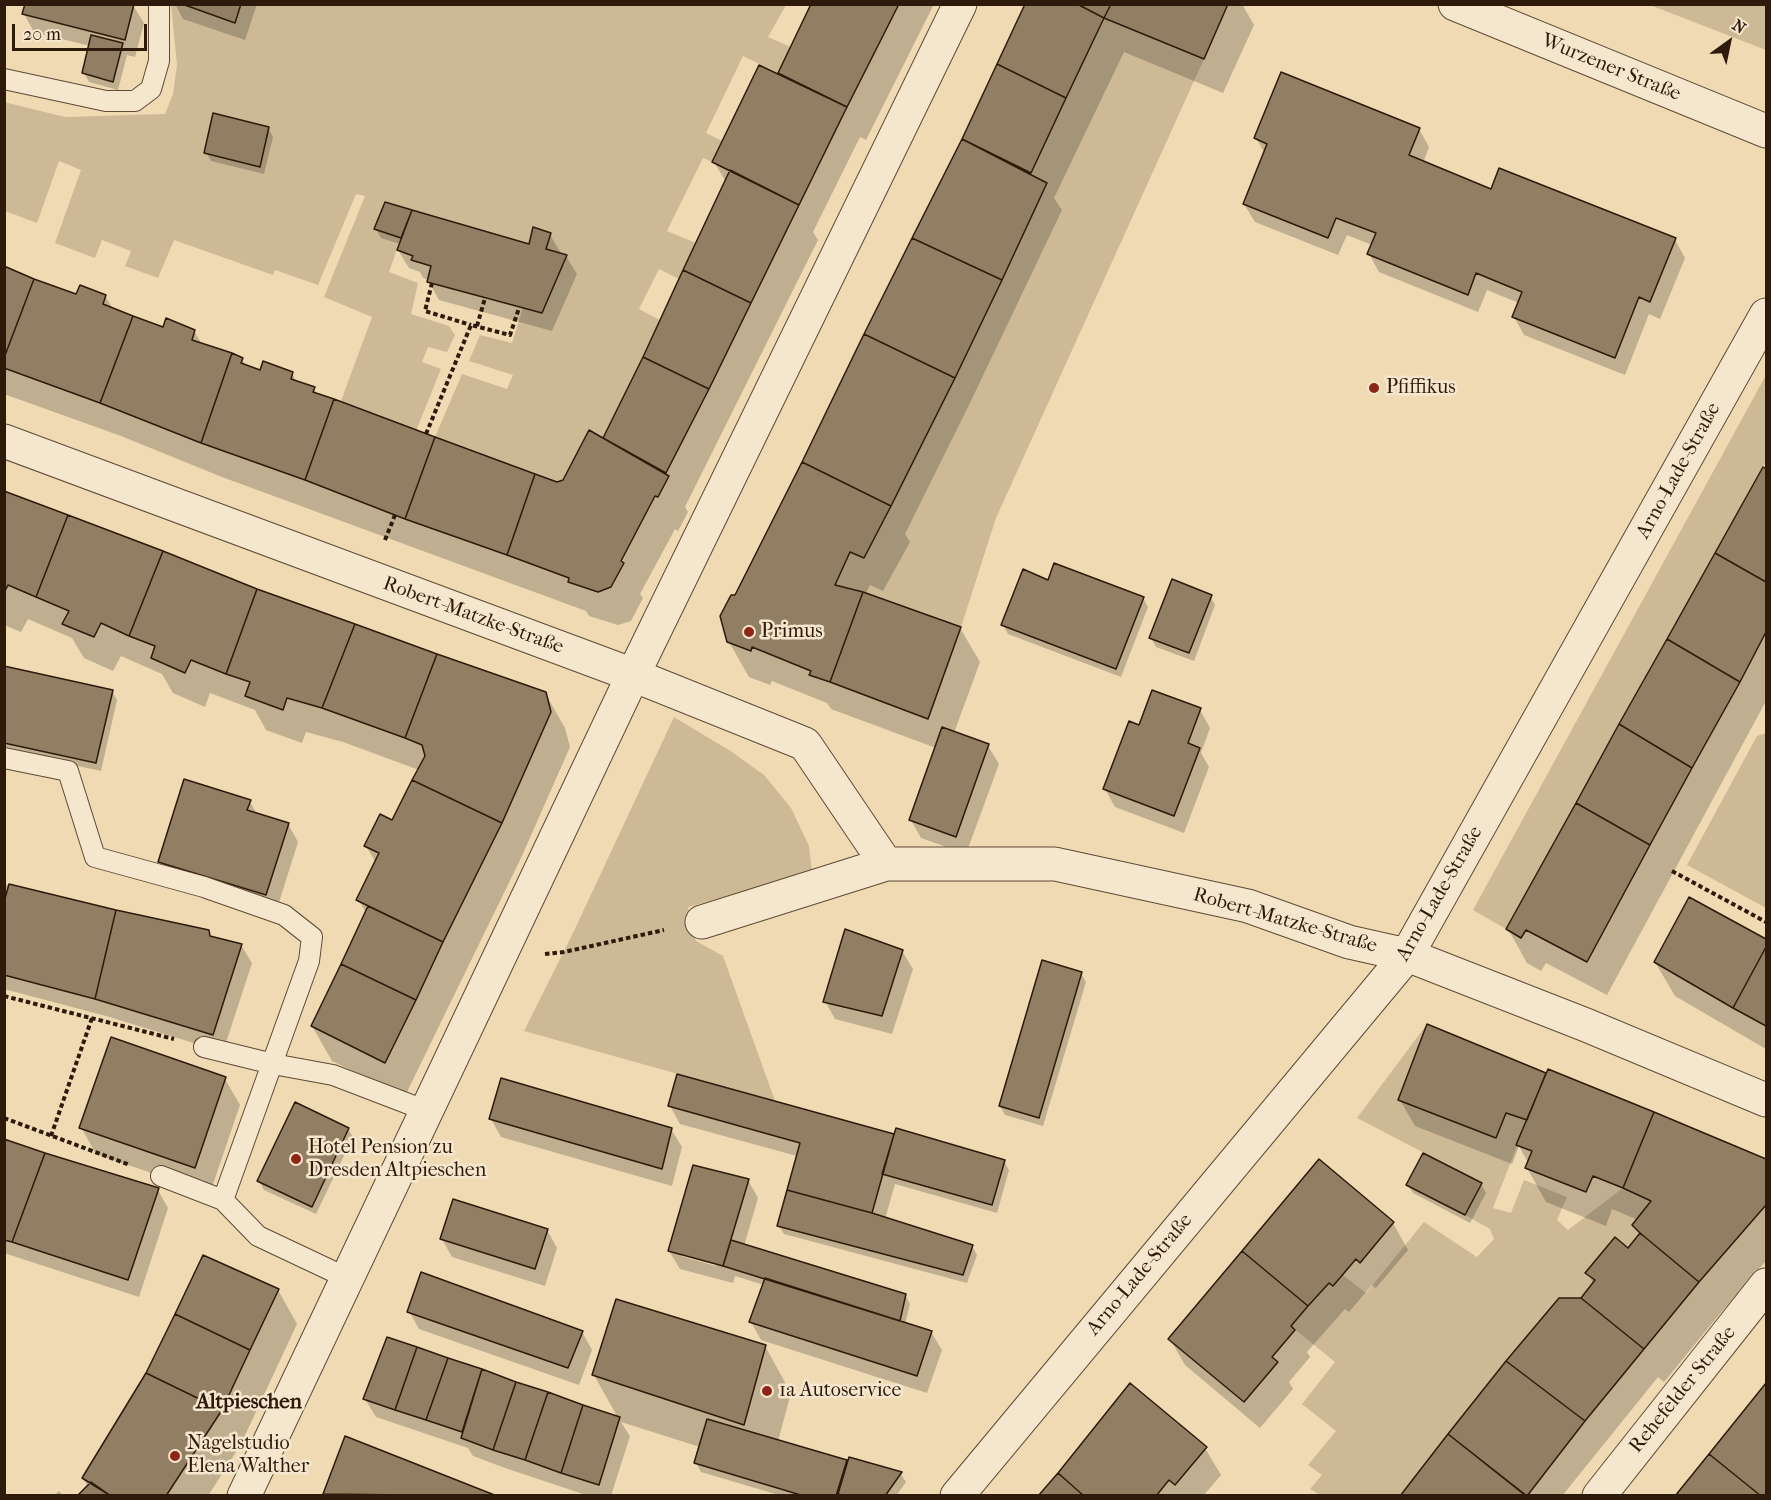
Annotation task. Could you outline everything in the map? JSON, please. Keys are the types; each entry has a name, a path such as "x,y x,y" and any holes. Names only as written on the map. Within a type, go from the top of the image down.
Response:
{"street":[{"path":"244,1496 633,675 960,4"},
{"name":"Wurzener Straße","path":"1455,4 1767,131"},
{"name":"Arno-Lade-Straße","path":"957,1496 1407,955 1767,315"},
{"name":"Robert-Matzke-Straße","path":"4,441 633,675 805,744 886,864"},
{"name":"Robert-Matzke-Straße","path":"702,922 886,864 1055,864 1248,906 1348,942 1407,955 1586,1025 1767,1100"},
{"name":"Rehefelder Straße","path":"1599,1496 1767,1286"}],"lane":[{"path":"4,79 106,101 135,101 151,89 159,61 159,4"},
{"path":"4,758 68,771 94,857 204,887 284,915 312,937 309,961 223,1200"},
{"path":"204,1047 273,1064 333,1075 427,1111"},
{"path":"161,1176 223,1200 258,1236 348,1278"}],"path":[{"path":"432,283 425,312 510,335 519,308"},
{"path":"477,326 485,298"},
{"path":"426,434 471,325"},
{"path":"1672,871 1767,922"},
{"path":"499,958 564,952 702,922"},
{"path":"4,996 204,1047"},
{"path":"51,1136 92,1018"},
{"path":"4,1118 161,1176"}],"shaded area":[{"path":"241,4 786,5 768,37 791,47 778,73 743,56 706,133 722,141 712,162 703,158 667,231 696,243 679,279 659,269 639,309 660,320 603,438 589,431 563,479 557,482 435,437 462,374 507,389 513,375 469,361 480,335 512,343 523,308 542,313 567,255 546,249 551,233 533,227 529,244 385,202 375,229 401,238 389,272 418,283 411,314 449,326 455,335 447,352 428,347 422,362 441,369 416,431 341,401 372,317 324,297 365,196 356,194 318,285 275,270 273,275 174,240 158,278 125,266 131,251 102,240 95,258 55,243 81,170 59,161 37,223 5,211 4,102 65,117 165,114 173,94 177,65 171,5 182,5 235,23","holes":["213,113 268,127 204,153"]},
{"path":"1650,5 1766,5 1766,50"},
{"path":"1104,18 1204,59 996,518 961,627 863,592 835,585 850,552 1002,280 1047,183 1031,173"},
{"path":"1766,375 1766,461 1506,929 1473,910"},
{"path":"674,717 732,752 764,775 791,808 809,846 812,872 688,907 696,941 723,956 775,1101 524,1031 573,933"},
{"path":"1766,733 1766,908 1687,865 1757,736"},
{"path":"1427,1024 1398,1100 1496,1138 1506,1113 1527,1120 1493,1208 1511,1213 1524,1180 1567,1197 1557,1220 1568,1230 1623,1188 1651,1201 1632,1225 1640,1233 1628,1248 1615,1237 1586,1272 1595,1280 1581,1298 1559,1298 1400,1495 1320,1495 1310,1489 1322,1475 1308,1465 1336,1431 1302,1404 1335,1362 1291,1326 1329,1283 1334,1286 1343,1275 1366,1293 1424,1222 1477,1257 1494,1239 1490,1229 1465,1215 1482,1183 1357,1118"}],"building":[{"path":"25,4 134,4 125,40 22,14"},
{"path":"182,4 241,4 235,23"},
{"path":"811,4 899,4 847,107 778,73"},
{"path":"1025,4 1077,4 1104,18 1066,98 997,64"},
{"path":"1077,4 1111,4 1104,18"},
{"path":"1111,4 1228,4 1204,59 1104,18"},
{"path":"91,35 123,43 113,82 82,73"},
{"path":"997,64 1066,98 1031,173 962,139"},
{"path":"759,65 847,107 799,205 712,162"},
{"path":"1281,72 1420,128 1409,155 1491,189 1499,168 1676,238 1650,302 1639,297 1615,358 1512,317 1522,292 1476,273 1468,295 1367,254 1376,233 1336,218 1328,238 1243,204 1267,144 1254,138"},
{"path":"213,113 269,127 260,167 204,153"},
{"path":"962,139 1047,183 1002,280 912,238"},
{"path":"730,170 799,205 751,303 683,270"},
{"path":"385,202 412,210 401,238 374,229"},
{"path":"412,210 529,244 533,227 551,233 546,249 567,255 542,313 427,282 431,266 411,260 413,256 397,250"},
{"path":"912,238 1002,280 955,378 864,334"},
{"path":"4,266 34,279 4,358"},
{"path":"683,270 751,303 709,389 643,357"},
{"path":"34,279 76,294 80,285 106,295 103,304 133,316 100,403 4,368 4,358"},
{"path":"133,316 163,327 166,318 195,330 192,340 232,353 201,443 100,403"},
{"path":"864,334 955,378 891,506 802,462"},
{"path":"232,353 243,358 241,363 260,370 263,361 293,372 291,379 315,387 313,392 334,399 305,480 201,443"},
{"path":"643,357 709,389 666,473 603,438"},
{"path":"334,399 435,437 405,519 305,480"},
{"path":"589,430 669,476 658,497 655,496 621,561 624,563 611,587 598,592 568,582 569,578 507,555 535,474 557,482 563,480"},
{"path":"435,437 535,474 507,555 405,519"},
{"path":"802,462 891,506 864,558 850,552 835,585 863,592 830,682 809,675 811,671 752,647 751,651 727,642 720,616 731,595 735,595"},
{"path":"1763,467 1766,469 1766,582 1715,553"},
{"path":"4,491 68,515 36,597 8,585 4,593"},
{"path":"68,515 163,551 129,636 101,623 94,637 62,624 69,611 36,597"},
{"path":"163,551 257,589 226,674 191,660 185,673 151,658 155,646 129,636"},
{"path":"1715,553 1766,582 1766,632 1740,682 1667,639"},
{"path":"1054,563 1144,597 1116,669 1001,625 1023,569 1048,580"},
{"path":"1172,579 1212,595 1189,653 1149,638"},
{"path":"257,589 355,624 322,708 287,698 283,710 245,696 250,682 226,674"},
{"path":"863,592 961,627 928,719 830,682"},
{"path":"355,624 437,654 405,738 322,708"},
{"path":"1667,639 1740,682 1692,768 1619,724"},
{"path":"437,654 546,692 551,712 502,823 412,780 425,756 422,745 405,738"},
{"path":"4,666 113,690 96,763 4,743"},
{"path":"1152,690 1201,708 1188,743 1200,748 1174,816 1103,789 1129,721 1139,725"},
{"path":"1619,724 1692,768 1650,845 1576,803"},
{"path":"942,727 989,744 956,837 909,820"},
{"path":"184,779 251,800 247,810 289,823 266,895 158,862"},
{"path":"412,780 502,823 443,942 356,900 379,853 364,846 380,814 392,820"},
{"path":"1576,803 1650,845 1587,962 1526,930 1521,938 1506,929"},
{"path":"9,884 116,910 95,999 4,975 4,902"},
{"path":"1689,897 1766,939 1766,947 1733,1008 1654,962"},
{"path":"368,906 443,942 416,1000 341,964"},
{"path":"116,910 209,930 210,936 242,944 213,1035 95,999"},
{"path":"845,929 903,950 882,1016 823,1002"},
{"path":"1766,947 1766,1026 1733,1008"},
{"path":"1042,960 1082,972 1039,1118 999,1106"},
{"path":"341,964 416,1000 385,1063 311,1026"},
{"path":"1427,1024 1546,1073 1527,1120 1506,1113 1496,1138 1398,1100"},
{"path":"111,1037 226,1077 195,1168 79,1128"},
{"path":"1548,1069 1654,1112 1623,1188 1593,1176 1586,1192 1525,1168 1532,1151 1516,1145"},
{"path":"677,1074 894,1134 872,1213 787,1190 800,1143 668,1106"},
{"path":"501,1078 672,1128 662,1169 489,1119"},
{"path":"295,1102 349,1128 312,1207 257,1181"},
{"path":"1654,1112 1766,1159 1766,1205 1699,1282 1632,1225 1651,1201 1623,1188"},
{"path":"896,1128 1005,1160 992,1205 882,1174"},
{"path":"4,1139 45,1153 12,1242 4,1240"},
{"path":"45,1153 159,1188 128,1280 12,1242"},
{"path":"1423,1153 1482,1183 1465,1215 1406,1185"},
{"path":"1319,1159 1394,1222 1360,1263 1356,1259 1333,1286 1329,1283 1308,1306 1242,1251"},
{"path":"693,1165 749,1179 723,1266 668,1251"},
{"path":"787,1190 872,1213 973,1245 963,1275 777,1226"},
{"path":"453,1199 548,1229 535,1269 440,1239"},
{"path":"1640,1233 1699,1282 1644,1349 1581,1298 1595,1280 1585,1273 1615,1237 1628,1248"},
{"path":"731,1240 906,1294 900,1321 723,1266"},
{"path":"1242,1251 1308,1306 1291,1326 1295,1330 1272,1357 1278,1362 1244,1402 1168,1339"},
{"path":"203,1255 279,1289 250,1350 175,1314"},
{"path":"421,1272 583,1331 568,1368 407,1312"},
{"path":"765,1278 932,1331 917,1376 749,1322"},
{"path":"1559,1298 1581,1298 1644,1349 1585,1421 1506,1361"},
{"path":"616,1299 766,1345 744,1425 592,1375"},
{"path":"175,1314 250,1350 222,1410 146,1373"},
{"path":"387,1337 417,1347 395,1410 363,1399"},
{"path":"417,1347 448,1358 426,1420 395,1410"},
{"path":"448,1358 482,1369 462,1432 426,1420"},
{"path":"1506,1361 1585,1421 1527,1496 1448,1434"},
{"path":"482,1369 516,1382 493,1450 461,1438"},
{"path":"146,1373 222,1410 166,1496 111,1496 82,1478"},
{"path":"516,1382 548,1392 525,1460 493,1450"},
{"path":"1130,1383 1207,1447 1175,1485 1169,1480 1156,1496 1084,1496 1058,1473"},
{"path":"1766,1383 1766,1496 1761,1496 1709,1454"},
{"path":"548,1392 583,1405 561,1473 525,1460"},
{"path":"583,1405 620,1417 599,1485 561,1473"},
{"path":"707,1419 847,1460 836,1496 804,1496 694,1463"},
{"path":"1448,1434 1526,1496 1400,1496"},
{"path":"345,1436 497,1496 323,1494"},
{"path":"1709,1454 1761,1496 1675,1496"},
{"path":"849,1457 902,1472 885,1496 844,1496 838,1494"},
{"path":"1058,1473 1084,1496 1038,1496"},
{"path":"91,1482 111,1496 77,1496"}],"place":[{"name":"Pfiffikus","path":"1374,388"},
{"name":"Primus","path":"749,632"},
{"name":"Hotel Pension zu Dresden Altpieschen","path":"296,1159"},
{"name":"1a Autoservice","path":"767,1391"},
{"name":"Nagelstudio Elena Walther","path":"175,1456"}],"district":[{"name":"Altpieschen","path":"249,1403"}]}
